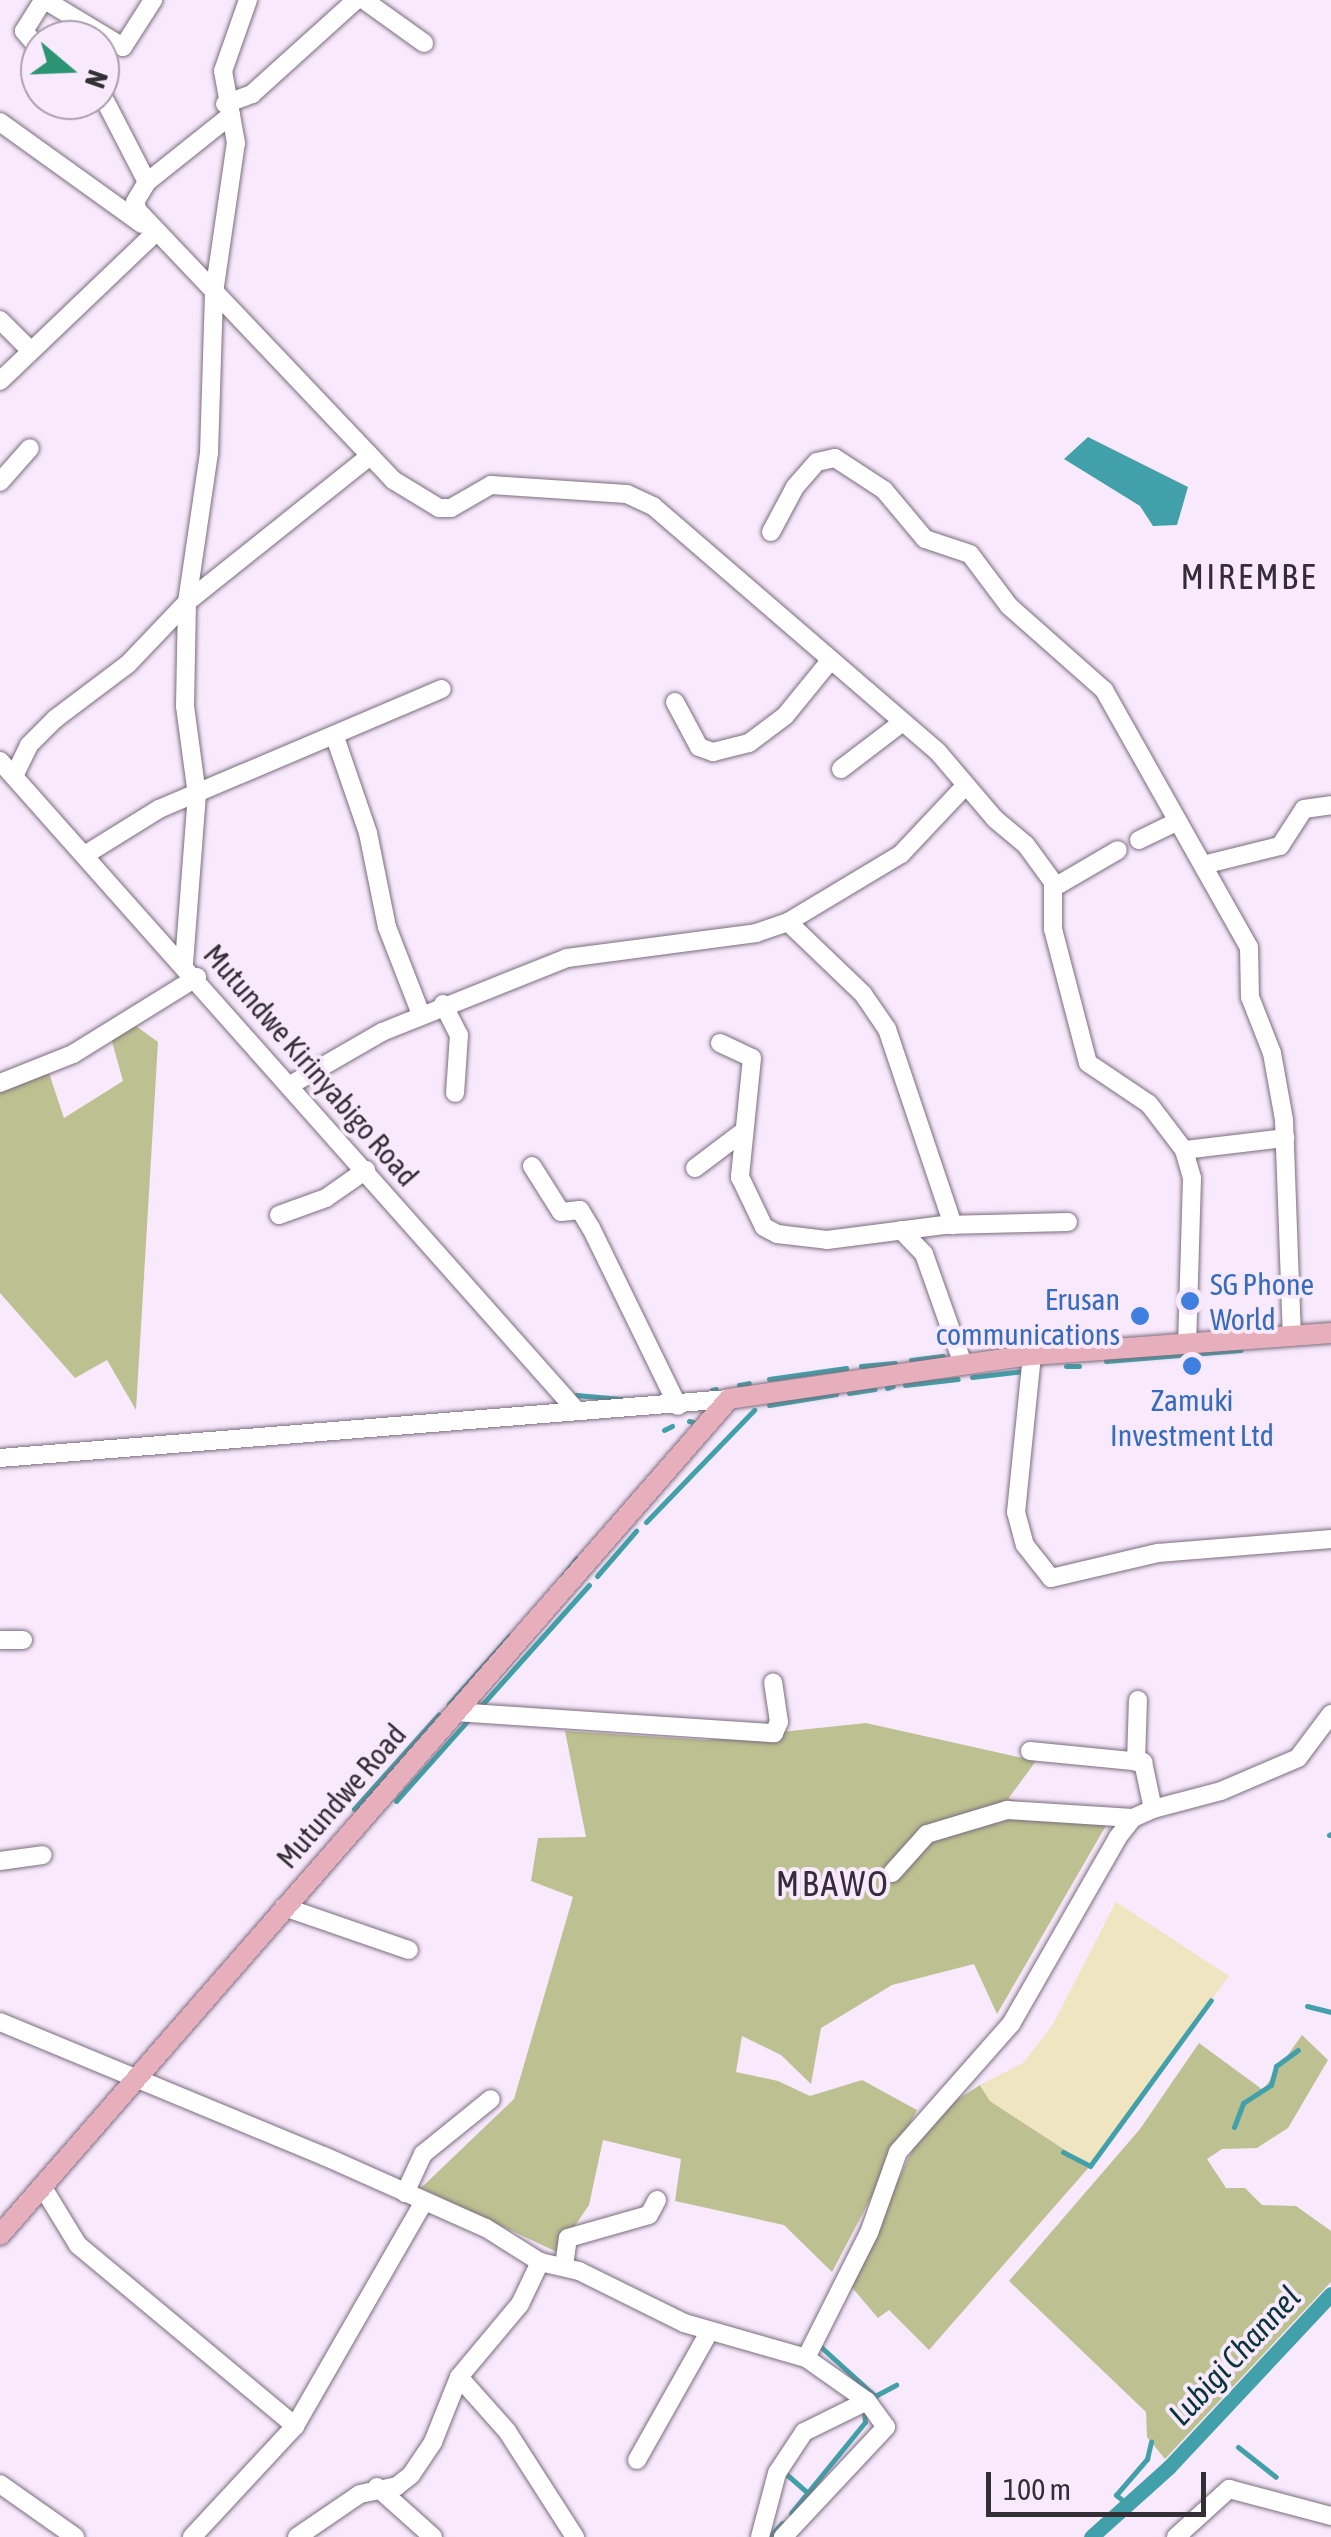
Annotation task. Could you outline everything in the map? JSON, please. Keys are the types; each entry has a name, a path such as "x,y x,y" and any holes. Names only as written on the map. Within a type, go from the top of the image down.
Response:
{"main road":[{"path":"729,1399 1032,1355 1331,1334"},
{"name":"Mutundwe Road","path":"0,2235 729,1399"}],"street":[{"path":"44,0 124,47 153,0"},
{"path":"0,1083 74,1054 190,970 197,795 185,706 187,602 209,453 214,294 236,143 223,71 248,0"},
{"path":"356,0 147,182 135,202 155,232 413,496 439,508 451,508 491,485 627,494 653,506 828,662 938,752 965,786 1026,845 1053,888 1052,929 1088,1063 1149,1104 1184,1150 1192,1178 1187,1342"},
{"path":"364,0 424,43"},
{"path":"115,120 147,182"},
{"path":"0,122 155,232"},
{"path":"0,381 155,232"},
{"path":"0,320 30,350"},
{"path":"0,482 30,448"},
{"path":"15,774 29,745 55,719 128,664 187,602 370,456"},
{"path":"771,532 816,462 834,458 862,474 925,538 970,554 1009,606 1090,674 1249,947 1250,998 1272,1053 1285,1138 1292,1336"},
{"path":"675,702 699,747 713,752 731,748 785,716 828,662"},
{"path":"88,854 159,809 336,740 442,689"},
{"path":"841,769 900,724"},
{"path":"336,740 368,833 387,927 421,1014"},
{"name":"Mutundwe Kirinyabigo Road","path":"0,761 88,854 576,1410"},
{"path":"292,1084 421,1014 568,958 756,933 788,922 901,854 965,786"},
{"path":"1203,865 1280,846 1304,809 1331,804"},
{"path":"1139,840 1176,822"},
{"path":"1053,888 1118,850"},
{"path":"788,922 863,994 887,1029 953,1224"},
{"path":"444,1004 459,1035 455,1093"},
{"path":"720,1043 752,1058 740,1177 764,1227 804,1240 953,1224 1068,1222"},
{"path":"695,1168 744,1131"},
{"path":"1184,1150 1285,1138"},
{"path":"532,1166 561,1212 580,1210 586,1219 678,1406"},
{"path":"279,1214 326,1198 366,1170"},
{"path":"901,1230 924,1254 963,1364"},
{"path":"1032,1355 1016,1512 1026,1545 1051,1578 1158,1553 1331,1539"},
{"path":"0,1458 729,1399"},
{"path":"0,1640 23,1640"},
{"path":"455,1712 774,1733 779,1722 773,1682"},
{"path":"1136,1762 1138,1700"},
{"path":"892,1873 927,1834 1007,1810 1133,1818 1284,1766 1307,1750 1331,1714"},
{"path":"1030,1751 1149,1766 1153,1808"},
{"path":"806,2358 868,2234 898,2152 1010,2024 1133,1818"},
{"path":"0,1862 43,1855"},
{"path":"284,1907 408,1950"},
{"path":"0,2022 404,2193 540,2262 564,2266 709,2332 806,2358 866,2402 886,2427 783,2537"},
{"path":"404,2193 432,2143 490,2099"},
{"path":"42,2186 78,2244 295,2426"},
{"path":"564,2266 568,2238 650,2216 657,2200"},
{"path":"192,2537 295,2426 424,2202"},
{"path":"297,2537 376,2487 398,2486 411,2475 433,2442 460,2377 520,2304 540,2262"},
{"path":"636,2460 709,2332"},
{"path":"460,2377 507,2431 575,2537"},
{"path":"760,2537 777,2473 804,2432 866,2402"},
{"path":"0,2484 75,2537"},
{"path":"376,2487 433,2537"},
{"path":"1176,2537 1230,2489 1331,2516"}],"green space":[{"path":"136,1026 158,1042 136,1410 107,1360 75,1378 0,1293 0,1090 48,1070 64,1118 123,1081 111,1038"},
{"path":"866,1723 1036,1761 1008,1799 1108,1822 997,2014 974,1964 892,1985 821,2028 811,2084 781,2055 742,2036 736,2072 778,2081 810,2096 862,2080 917,2110 832,2272 784,2225 675,2201 681,2159 603,2140 589,2205 557,2252 421,2188 514,2099 573,1897 531,1881 538,1838 586,1837 565,1731 706,1740"},
{"path":"1302,2035 1328,2060 1288,2128 1257,2148 1222,2149 1207,2159 1226,2188 1245,2188 1262,2205 1296,2206 1331,2231 1331,2282 1165,2459 1147,2437 1146,2412 1009,2281 1140,2129 1199,2043 1263,2090"},
{"path":"980,2085 990,2101 1090,2166 929,2350 889,2310 878,2318 849,2284 927,2119"}],"sand":[{"path":"1116,1902 1229,1976 1090,2166 990,2101 980,2085 1023,2063 1052,2026"}],"water":[{"path":"1088,437 1188,487 1177,525 1153,526 1140,506 1064,459"}],"waterway":[{"path":"1106,1361 1241,1350"},
{"path":"911,1360 943,1356"},
{"path":"861,1366 895,1363"},
{"path":"1066,1366 1079,1366"},
{"path":"769,1379 846,1368"},
{"path":"972,1377 1024,1371"},
{"path":"905,1385 958,1379"},
{"path":"739,1385 749,1383"},
{"path":"887,1388 893,1386"},
{"path":"712,1390 716,1389"},
{"path":"849,1393 875,1389"},
{"path":"769,1405 836,1394"},
{"path":"576,1395 622,1399"},
{"path":"646,1522 754,1410"},
{"path":"689,1421 693,1422"},
{"path":"664,1430 672,1426"},
{"path":"597,1576 636,1531"},
{"path":"562,1577 577,1558"},
{"path":"479,1708 589,1585"},
{"path":"449,1704 510,1635"},
{"path":"354,1809 439,1714"},
{"path":"396,1801 470,1718"},
{"path":"1063,2152 1090,2166 1211,2000"},
{"path":"1307,2006 1331,2012"},
{"path":"1234,2127 1243,2103 1271,2085 1276,2066 1298,2050"},
{"name":"Lubigi Channel","path":"1091,2537 1169,2467 1331,2294"},
{"path":"821,2347 875,2396 896,2385"},
{"path":"791,2513 865,2422 864,2411"},
{"path":"1126,2503 1116,2495 1147,2459 1151,2441"},
{"path":"1238,2447 1276,2477"},
{"path":"785,2473 807,2492"},
{"path":"769,2537 782,2523"}],"place":[{"name":"SG Phone World","path":"1190,1301"},
{"name":"Erusan communications","path":"1140,1316"},
{"name":"Zamuki Investment Ltd","path":"1192,1366"}],"district":[{"name":"MIREMBE","path":"1249,576"},
{"name":"MBAWO","path":"833,1883"}]}
